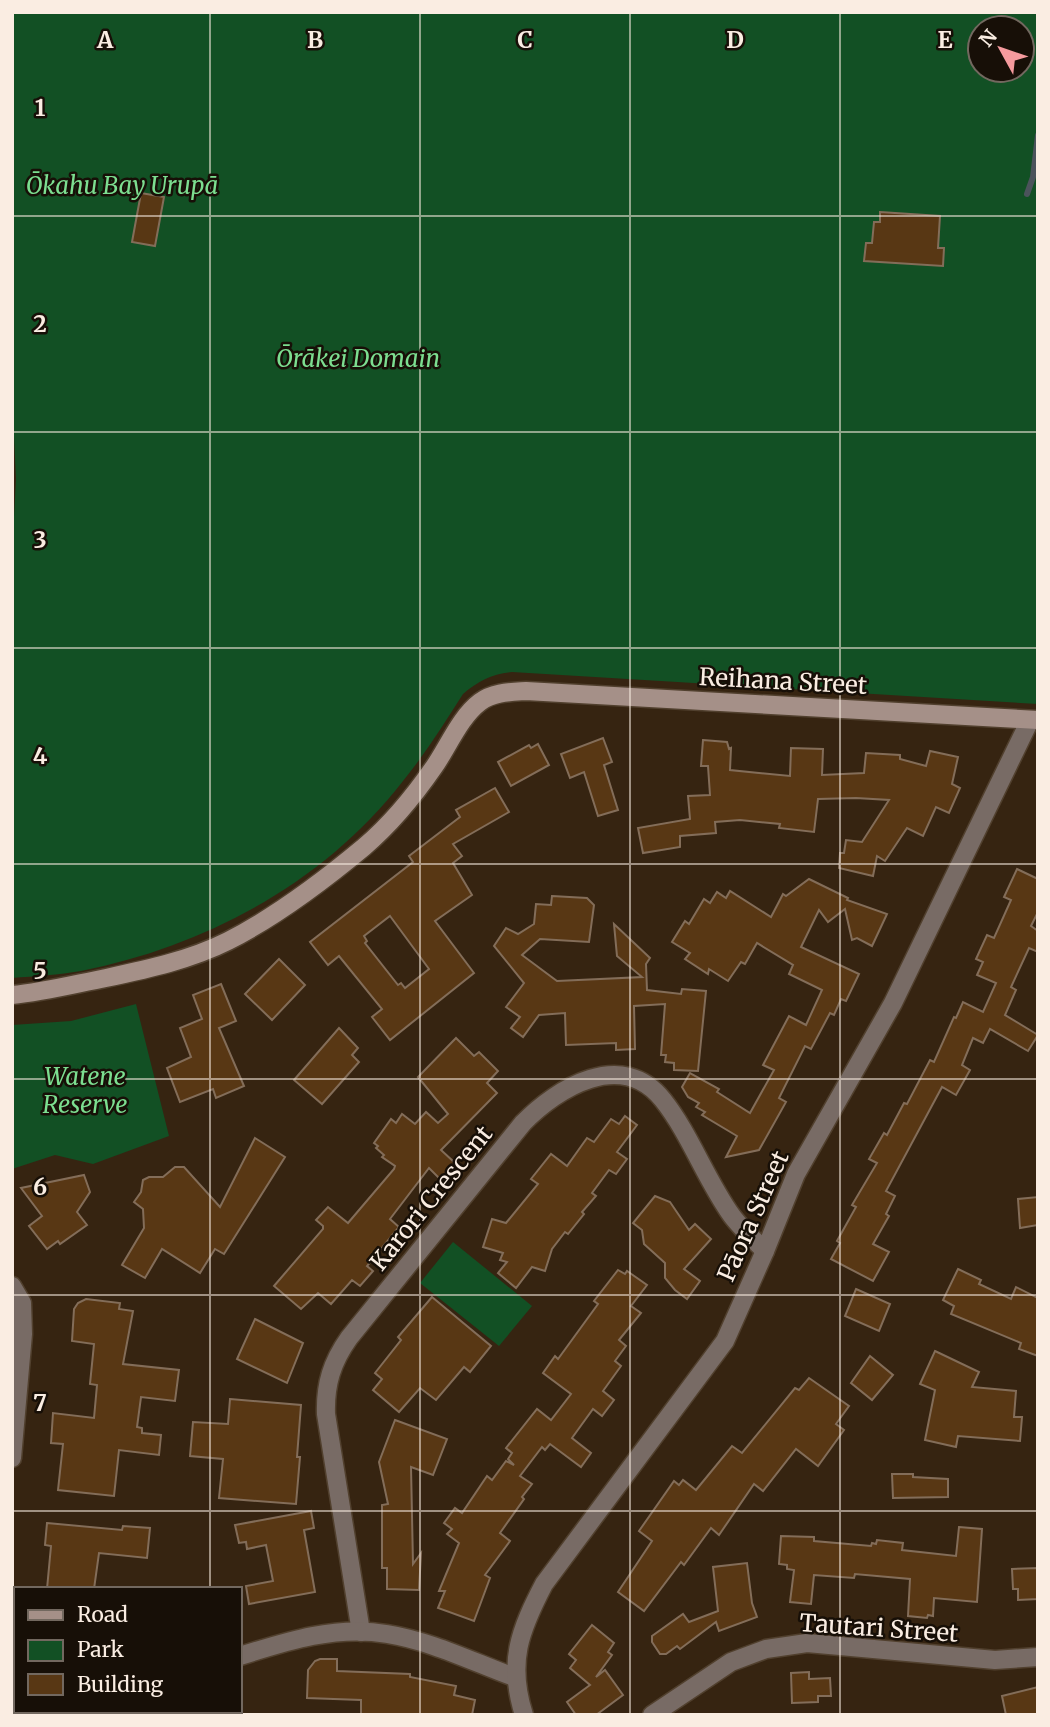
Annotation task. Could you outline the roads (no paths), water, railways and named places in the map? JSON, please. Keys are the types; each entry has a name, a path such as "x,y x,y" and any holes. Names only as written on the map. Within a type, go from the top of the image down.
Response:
{"street":[{"name":"Reihana Street","path":"12,995 39,992 169,964 227,942 268,919 366,845 401,810 480,702 492,695 526,691 1034,720"},
{"name":"Pāora Street","path":"524,1715 514,1677 527,1617 544,1584 725,1342 796,1174 893,1003 1034,720"},
{"name":"Karori Crescent","path":"360,1632 326,1413 331,1368 349,1338 538,1108 552,1096 584,1080 614,1075 641,1082 663,1100 733,1217 765,1251"},
{"path":"12,1286 22,1303 23,1334 12,1458"},
{"path":"242,1655 319,1634 385,1633 415,1640 514,1677"},
{"name":"Tautari Street","path":"652,1715 731,1662 766,1649 807,1643 995,1660 1038,1657"}],"waterway":[{"path":"1027,194 1033,177 1038,135"}],"park label":[{"name":"Ōkahu Bay Urupā","path":"122,185"},
{"name":"Ōrākei Domain","path":"358,358"},
{"name":"Watene Reserve","path":"85,1090"}]}
